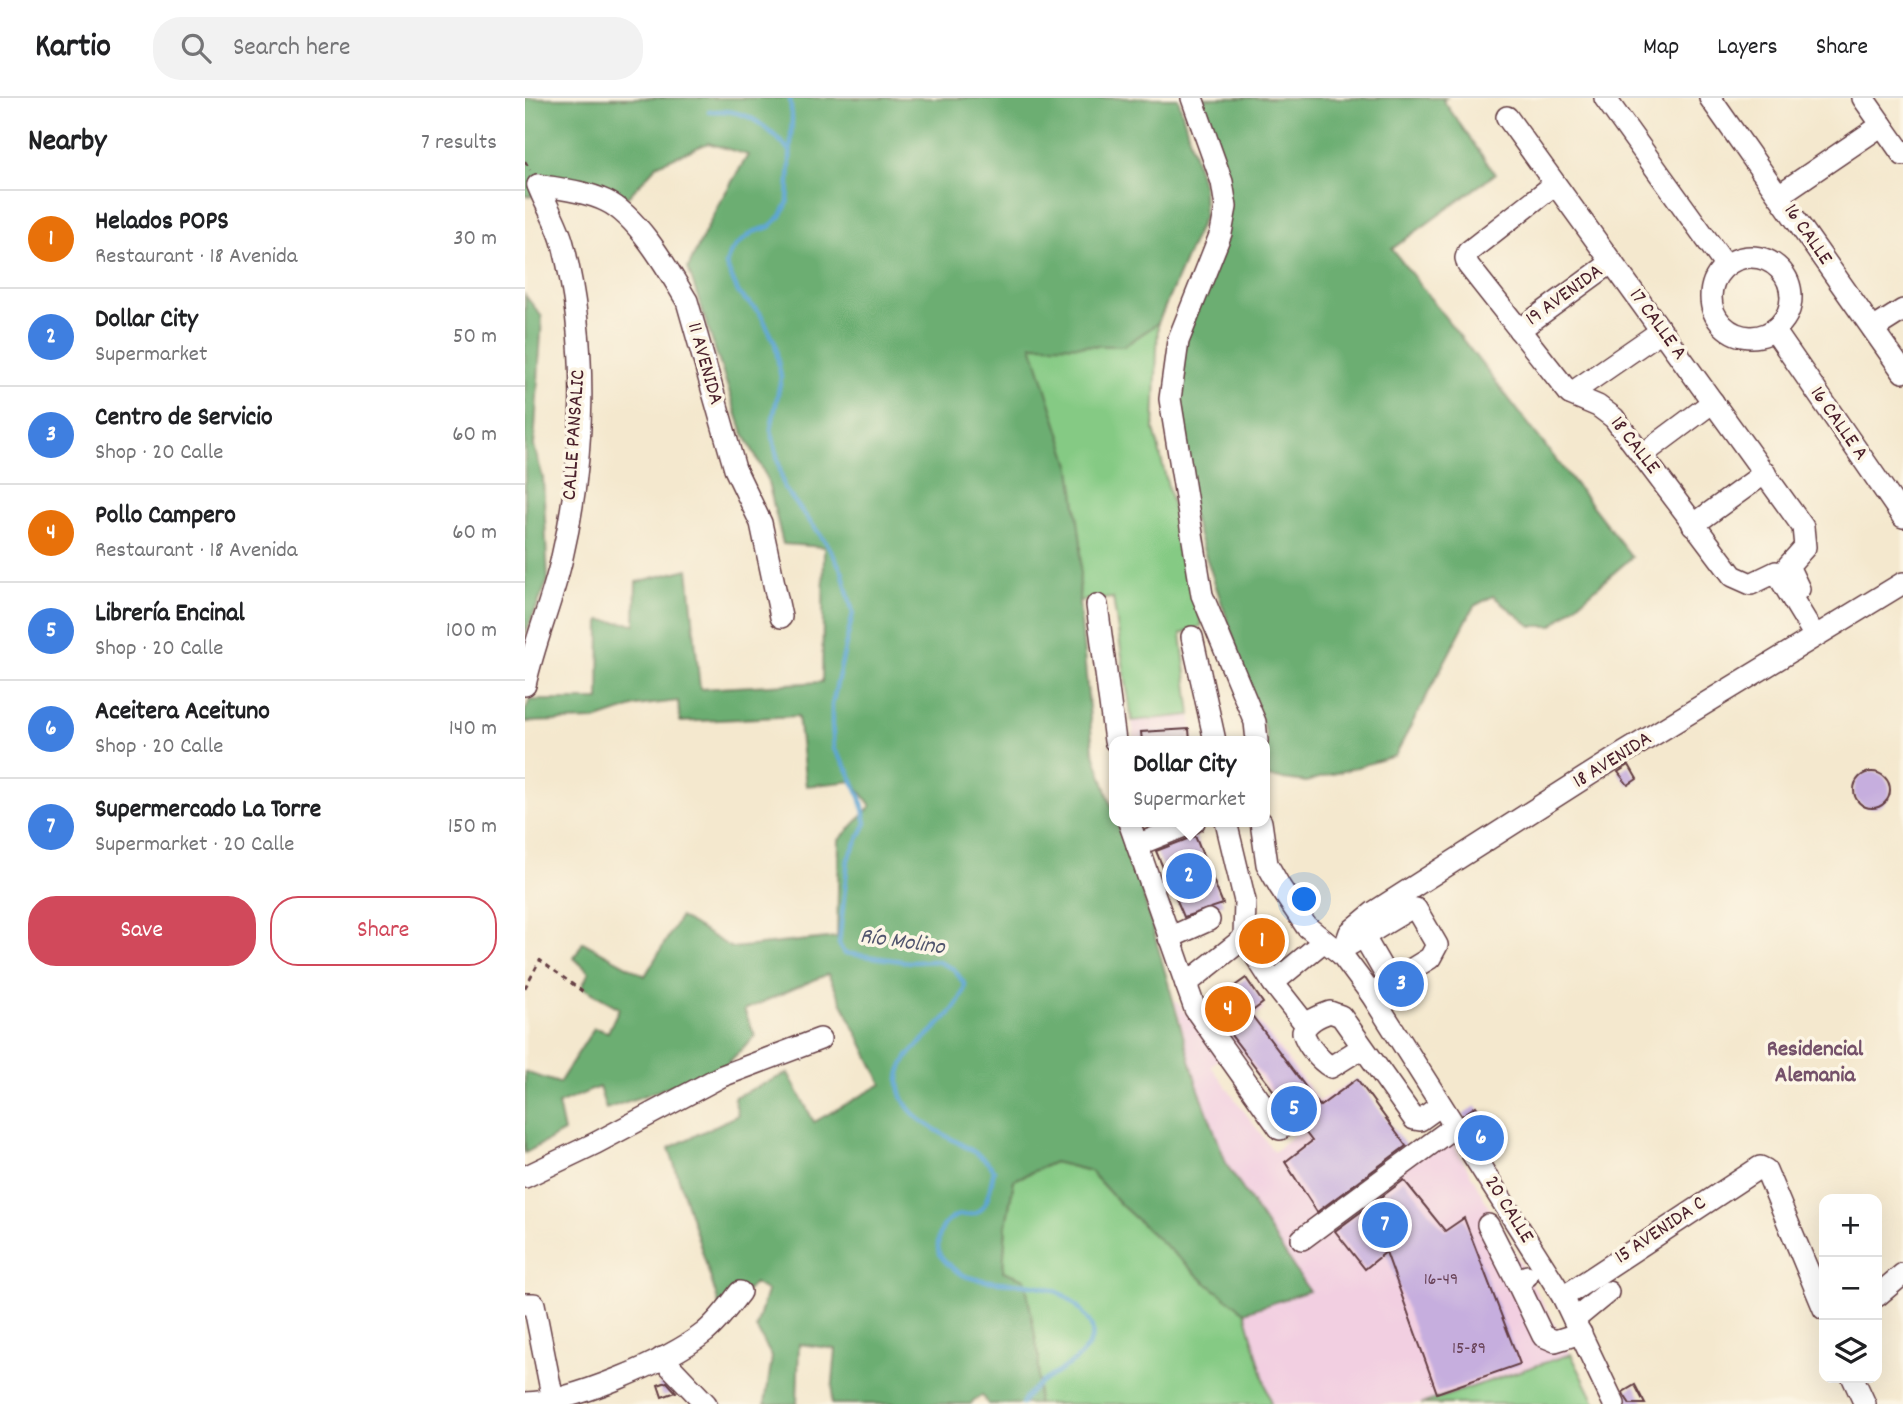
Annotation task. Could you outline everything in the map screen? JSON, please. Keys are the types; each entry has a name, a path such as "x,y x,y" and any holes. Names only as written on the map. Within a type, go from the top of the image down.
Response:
{"street":[{"path":"1192,98 1222,183 1226,207 1221,233 1178,341 1170,399 1202,595 1255,722 1256,736"},
{"path":"1605,98 1725,265"},
{"name":"16 CALLE","path":"1710,98 1784,192 1879,326 1903,372"},
{"name":"16 CALLE","path":"1725,98 1784,192"},
{"path":"1863,98 1903,155"},
{"name":"17 CALLE A","path":"1507,117 1765,473 1806,534"},
{"path":"1784,192 1882,125"},
{"name":"18 CALLE","path":"1555,184 1468,252 1466,258 1570,394 1607,411 1733,576 1741,580"},
{"name":"11 AVENIDA","path":"538,185 608,202 658,253 687,301 735,469 761,523 781,617"},
{"name":"CALLE PANSALIC","path":"525,685 529,647 563,554 575,474 579,410 579,346 568,268 562,241 538,185"},
{"path":"1756,257 1771,262 1783,273 1790,288 1790,304 1785,319 1774,330 1757,337 1740,336 1724,328 1714,313 1710,296 1714,279 1725,265 1739,258 1756,257"},
{"name":"19 AVENIDA","path":"1519,330 1612,262"},
{"path":"1879,326 1903,310"},
{"name":"16 CALLE","path":"1879,326 1903,348"},
{"name":"16 CALLE A","path":"1774,330 1903,517"},
{"path":"1570,394 1661,331"},
{"path":"1642,455 1713,402"},
{"path":"1693,525 1765,473"},
{"path":"1741,580 1776,559 1806,534"},
{"path":"1806,534 1805,547 1788,566 1819,633"},
{"path":"1741,580 1751,584 1776,572 1819,633"},
{"name":"18 AVENIDA","path":"1336,948 1374,912 1819,633 1902,588"},
{"path":"1097,605 1114,736"},
{"path":"1192,636 1215,736"},
{"path":"1131,827 1195,1009 1280,1129"},
{"path":"1137,845 1181,827"},
{"path":"1227,827 1245,901 1244,938 1273,983 1306,1025 1305,1038 1324,1063 1331,1067 1363,1047"},
{"name":"20 CALLE","path":"1262,827 1267,864 1306,926 1336,948 1371,994 1563,1297 1614,1404"},
{"path":"1273,983 1336,948 1364,937 1411,908 1416,909 1437,944 1430,958 1371,994"},
{"path":"1169,938 1209,920"},
{"path":"1364,937 1390,982"},
{"path":"1186,984 1244,938"},
{"path":"1306,1025 1330,1012 1341,1016 1414,1119 1420,1120 1441,1105"},
{"path":"525,1177 596,1143 722,1076 820,1039"},
{"path":"1302,1239 1455,1126"},
{"name":"15 AVENIDA C","path":"1563,1297 1761,1167 1766,1170 1819,1297"},
{"path":"1487,1225 1543,1336 1555,1341 1577,1327 1608,1292"},
{"path":"1517,1282 1543,1265"},
{"path":"1882,1292 1903,1275"},
{"path":"525,1403 553,1400 662,1358 706,1331 740,1292"},
{"path":"525,1304 534,1304 553,1400"},
{"path":"662,1358 706,1404"},
{"path":"1855,1383 1865,1404"}],"path":[{"path":"525,988 540,960 583,992"}],"shaded area":[{"path":"1191,715 1193,736 1134,736 1132,721"},
{"path":"1246,983 1264,1009 1255,1017 1319,1101 1356,1080 1410,1154 1444,1126 1571,1354 1421,1404 1271,1404 1245,1312 1309,1291 1227,1165 1197,1084 1175,1000 1221,1056 1211,1066 1274,1152 1299,1130 1209,1009"}],"green space":[{"path":"525,98 1178,98 1203,186 1204,216 1158,323 1124,346 1032,345 1071,468 1081,543 1079,601 1093,750 1109,798 1109,827 1119,827 1134,863 1197,1084 1227,1165 1309,1291 1245,1312 1205,1282 1121,1205 1090,1171 1054,1162 1014,1180 1006,1225 1003,1271 1025,1279 1039,1358 1037,1404 988,1404 982,1395 970,1404 831,1404 836,1349 799,1344 797,1404 765,1404 772,1357 756,1328 767,1291 754,1283 723,1317 669,1148 738,1115 734,1097 788,1073 814,1122 882,1084 828,974 744,1010 755,1036 723,1068 606,1109 599,1087 558,1104 564,1132 525,1153 525,1072 559,1083 594,1028 608,1032 619,1008 582,987 589,972 574,958 583,942 645,976 680,917 732,948 837,937 839,840 871,806 853,781 806,786 798,716 680,722 678,701 636,706 595,720 525,722 525,711 530,700 599,700 600,620 635,624 636,582 688,569 700,689 822,682 824,547 783,544 767,478 742,430 688,268 718,205 748,155 708,143 658,164 628,197 595,193 525,196"},
{"path":"1199,98 1446,98 1443,100 1495,174 1392,249 1632,557 1552,626 1531,626 1493,596 1474,606 1395,756 1306,782 1270,777 1270,736 1266,736 1184,492 1170,392 1220,232"},
{"path":"525,295 542,317 534,446 543,478 548,580 525,635"},
{"path":"1158,323 1154,429 1202,626 1181,634 1191,715 1132,721 1113,598 1079,601 1081,543 1032,344 1124,346"},
{"path":"1054,1162 1090,1171 1121,1205 1205,1282 1245,1312 1271,1404 1037,1404 1039,1358 1003,1271 1006,1225 1014,1180"},
{"path":"1571,1354 1596,1404 1421,1404"}],"building":[{"path":"1189,729 1190,736 1141,736 1141,732"},
{"path":"1629,765 1637,779 1628,785 1618,772"},
{"path":"1872,772 1885,777 1890,790 1885,803 1872,808 1859,803 1854,790 1859,777"},
{"path":"1195,836 1223,904 1184,917 1156,851"},
{"path":"1266,928 1275,943 1267,949 1257,934"},
{"path":"1246,978 1263,1003 1250,1013 1320,1106 1357,1079 1406,1146 1317,1212 1285,1162 1312,1141 1208,1005"},
{"path":"1476,1106 1483,1116 1470,1126 1463,1115"},
{"path":"1404,1180 1445,1231 1464,1218 1520,1364 1437,1393 1386,1252 1365,1269 1335,1231"},
{"path":"667,1382 676,1392 662,1397 658,1385"},
{"path":"1635,1385 1645,1404 1630,1404 1624,1395 1623,1392"}],"waterway":[{"name":"Río Molino","path":"790,98 792,118 788,202 781,216 769,227 753,232 737,245 729,255 726,265 739,294 760,313 775,343 781,378 771,429 784,488 828,545 842,571 853,613 832,705 832,724 834,749 848,770 861,799 866,823 848,859 839,944 844,953 909,962 936,961 954,969 965,985 961,998 952,1011 908,1056 901,1068 899,1081 902,1098 911,1111 938,1132 970,1149 994,1170 989,1195 982,1208 973,1214 956,1216 943,1227 938,1243 939,1254 959,1273 968,1277 1032,1285 1060,1293 1073,1302 1091,1324 1092,1330 1092,1337 1085,1351 1038,1385 1022,1404"},
{"path":"709,112 733,112 753,119 788,149"}],"place":[{"name":"Dollar City","path":"1189,876"},
{"name":"Helados POPS","path":"1262,941"},
{"name":"Centro de Servicio","path":"1401,984"},
{"name":"Pollo Campero","path":"1228,1009"},
{"name":"Librería Encinal","path":"1294,1109"},
{"name":"Aceitera Aceituno","path":"1481,1138"},
{"name":"Supermercado La Torre","path":"1385,1225"}],"district":[{"name":"Residencial Alemania","path":"1815,1063"}]}
